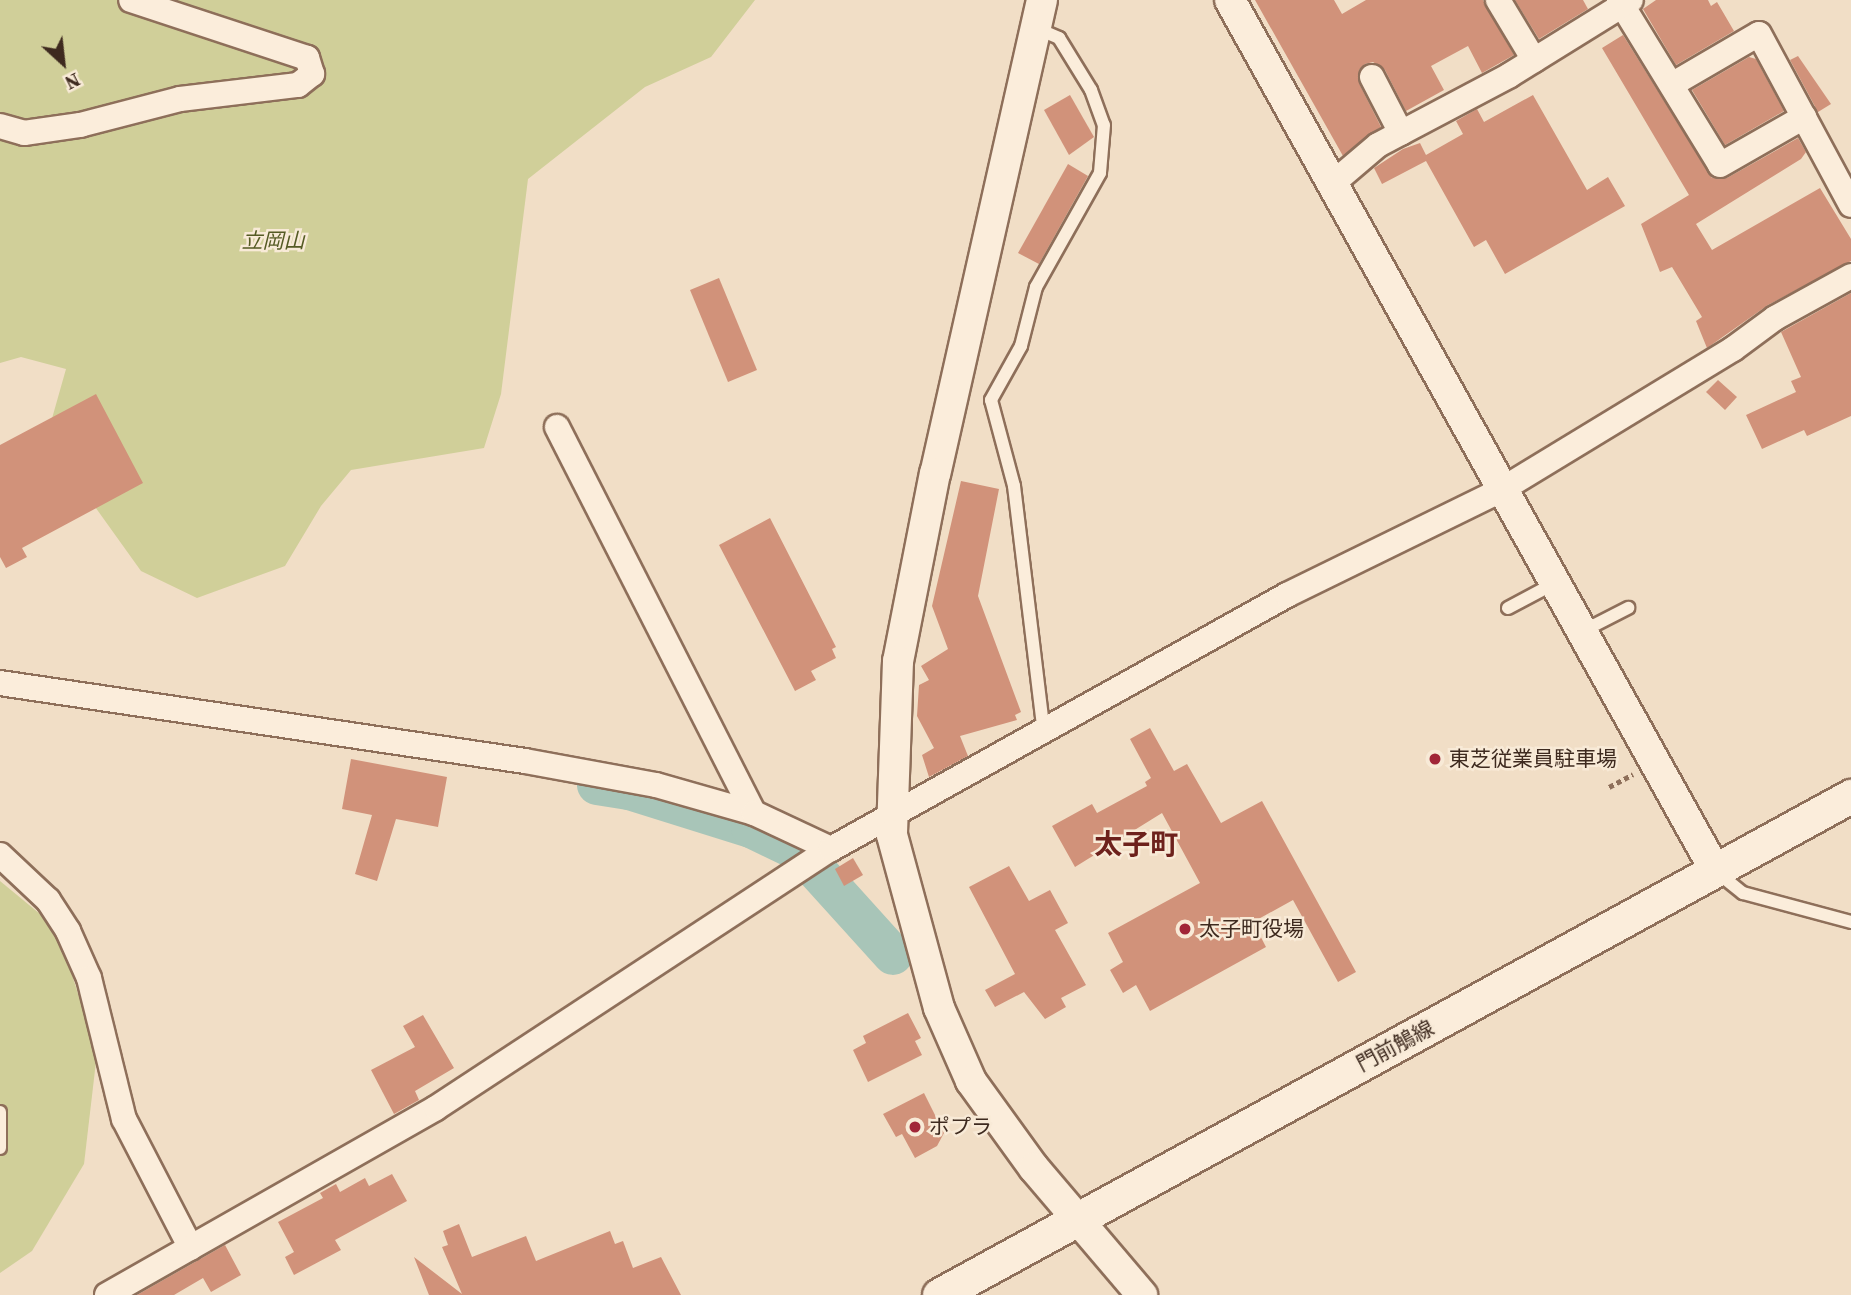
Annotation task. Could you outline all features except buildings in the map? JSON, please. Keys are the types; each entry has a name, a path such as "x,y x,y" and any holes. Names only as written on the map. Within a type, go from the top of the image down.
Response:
{"main road":[{"name":"門前鵤線","path":"939,1295 1851,796"}],"street":[{"path":"0,126 24,133 80,125 180,99 298,85 312,74 307,58 131,0"},
{"path":"1042,0 1038,29 952,393 898,661 892,835 939,1008 971,1081 1034,1168 1080,1218 1142,1295"},
{"path":"1230,0 1501,490 1716,870"},
{"path":"1498,0 1534,60"},
{"path":"1332,184 1378,145 1534,60 1625,2 1720,165 1804,117"},
{"path":"1673,84 1759,34 1851,205"},
{"path":"1372,77 1401,133"},
{"path":"107,1295 436,1108 818,858 1044,734 1287,595 1501,490 1733,349 1775,318 1851,276"},
{"path":"557,427 754,813"},
{"path":"0,682 525,761 656,785 754,813 818,858"},
{"path":"0,855 48,900 68,931 89,978 124,1119 191,1248"}],"lane":[{"path":"1038,29 1059,38 1091,90 1104,125 1100,173 1035,287 1021,346 991,400 1014,486 1044,734"},
{"path":"1508,608 1555,583"},
{"path":"1582,631 1628,608"},
{"path":"1716,870 1743,893 1851,922"},
{"path":"0,1112 0,1148"}],"path":[{"path":"1609,787 1640,770"}],"green space":[{"name":"立岡山","path":"0,0 755,0 711,57 645,87 528,179 501,394 484,448 351,470 321,506 285,566 197,598 141,571 93,504 51,422 66,369 21,357 0,363"},
{"path":"0,881 57,928 97,1053 84,1164 32,1251 0,1273"}],"waterway":[{"path":"597,785 629,790 751,828 799,851 893,955"}],"place":[{"name":"東芝従業員駐車場","path":"1435,759"},
{"name":"太子町役場","path":"1185,929"},
{"name":"ポプラ","path":"915,1127"}],"district":[{"name":"太子町","path":"1136,844"}]}
